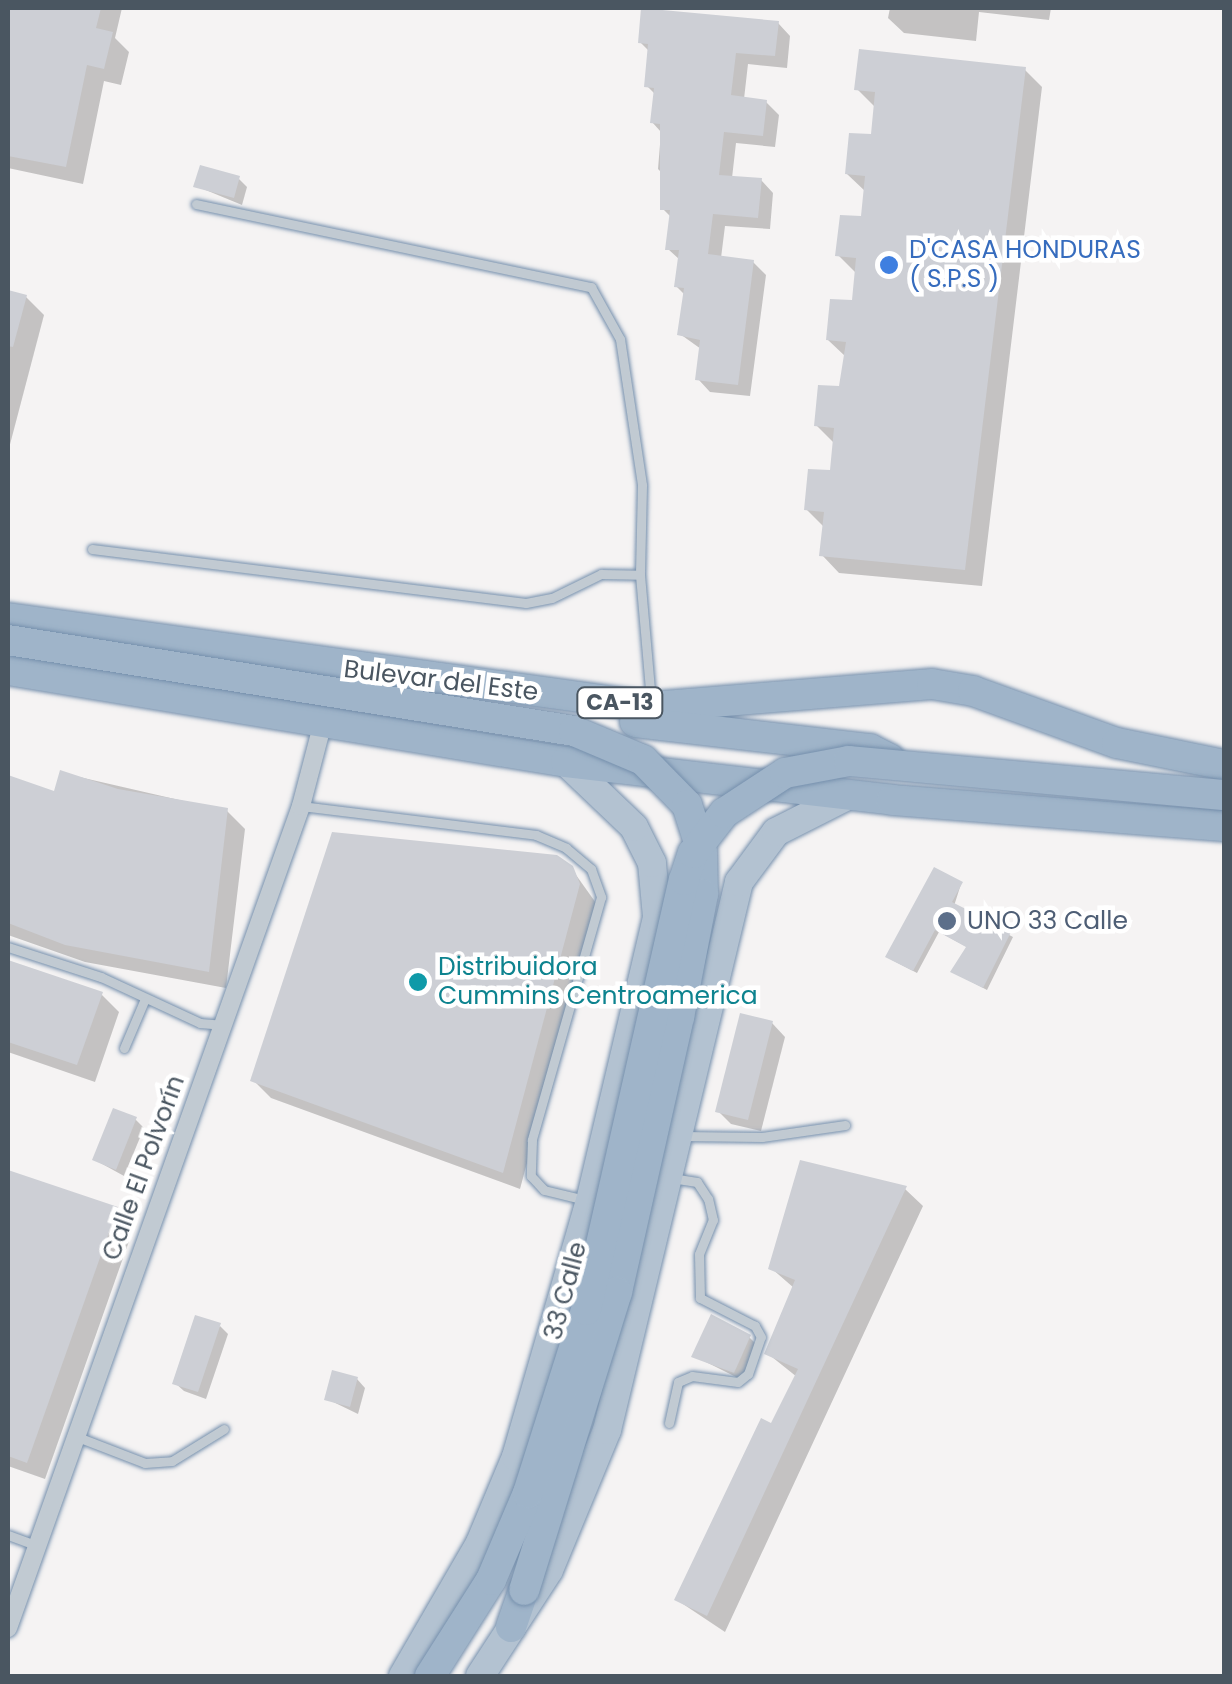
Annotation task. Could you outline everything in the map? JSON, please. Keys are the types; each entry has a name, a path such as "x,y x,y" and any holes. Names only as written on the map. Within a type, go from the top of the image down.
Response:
{"highway":[{"name":"Bulevar del Este","path":"8,618 652,707 932,684 973,691 1117,744 1224,765"},
{"path":"8,640 574,731 643,760 686,805 702,852 702,894 679,1017 617,1292 511,1626"},
{"path":"8,670 566,762 897,800 1224,826"},
{"path":"548,694 608,719 879,751 893,763 897,800"},
{"path":"430,1676 491,1580 528,1493 586,1310 684,880 716,823 762,783 807,766 849,761 1224,796"}],"main road":[{"name":"33 Calle","path":"403,1676 480,1543 516,1457 590,1202 653,939 656,881 634,827 566,762"},
{"path":"480,1676 549,1570 607,1430 718,954 739,882 762,846 792,821 850,795"},
{"path":"653,939 718,954"}],"street":[{"name":"Calle El Polvorín","path":"8,1628 301,806 323,722"}],"lane":[{"path":"196,204 591,287 620,340 642,485 640,575 652,707"},
{"path":"92,549 526,603 552,598 600,574 640,575"},
{"path":"301,806 536,836 566,848 591,869 602,896 532,1140 531,1176 544,1190 590,1202"},
{"path":"8,946 101,977 144,1001 221,1024"},
{"path":"124,1048 144,1001"},
{"path":"678,1136 762,1138 845,1125"},
{"path":"668,1178 697,1182 708,1199 713,1220 699,1254 700,1298 755,1326 761,1337 748,1374 738,1382 692,1376 678,1382 670,1423"},
{"path":"75,1436 158,1462 172,1461 224,1429"},
{"path":"8,1536 36,1545"}],"building":[{"path":"8,8 101,8 96,28 113,32 104,69 87,65 66,167 8,156"},
{"path":"641,8 779,21 775,56 736,53 731,95 767,100 763,136 724,132 719,175 762,178 758,218 713,214 708,254 754,260 738,385 695,380 700,340 677,335 684,288 674,287 679,250 665,250 670,210 660,210 660,124 650,123 654,88 644,87 648,44 638,43"},
{"path":"859,49 1026,67 965,570 819,556 824,512 804,510 808,469 830,470 834,428 814,426 818,385 839,386 846,342 826,340 830,299 852,300 856,258 835,256 840,215 861,216 865,176 845,174 849,133 871,134 875,92 854,90"},
{"path":"200,165 240,176 234,198 193,187"},
{"path":"8,290 27,295 13,347 8,346"},
{"path":"60,770 118,789 228,808 209,972 65,945 8,923 8,775 54,791"},
{"name":"Distribuidora Cummins Centroamerica","path":"332,832 557,855 573,866 580,884 503,1173 250,1081"},
{"name":"UNO 33 Calle","path":"934,867 963,882 952,902 1011,932 983,988 950,972 966,947 935,930 913,971 885,957"},
{"path":"8,960 103,992 77,1065 8,1042"},
{"path":"740,1013 773,1021 748,1120 715,1112"},
{"path":"113,1108 137,1117 116,1170 92,1160"},
{"path":"800,1160 907,1186 707,1616 674,1600 761,1418 771,1423 798,1369 764,1354 795,1280 768,1269"},
{"path":"8,1170 118,1207 27,1463 8,1456"},
{"path":"711,1314 751,1335 734,1373 691,1357"},
{"path":"195,1315 221,1323 198,1392 172,1384"},
{"path":"332,1370 358,1377 350,1407 324,1400"}],"place":[{"name":"D'CASA HONDURAS ( S.P.S )","path":"889,265"},
{"name":"UNO 33 Calle","path":"947,921"},
{"name":"Distribuidora Cummins Centroamerica","path":"418,982"}]}
